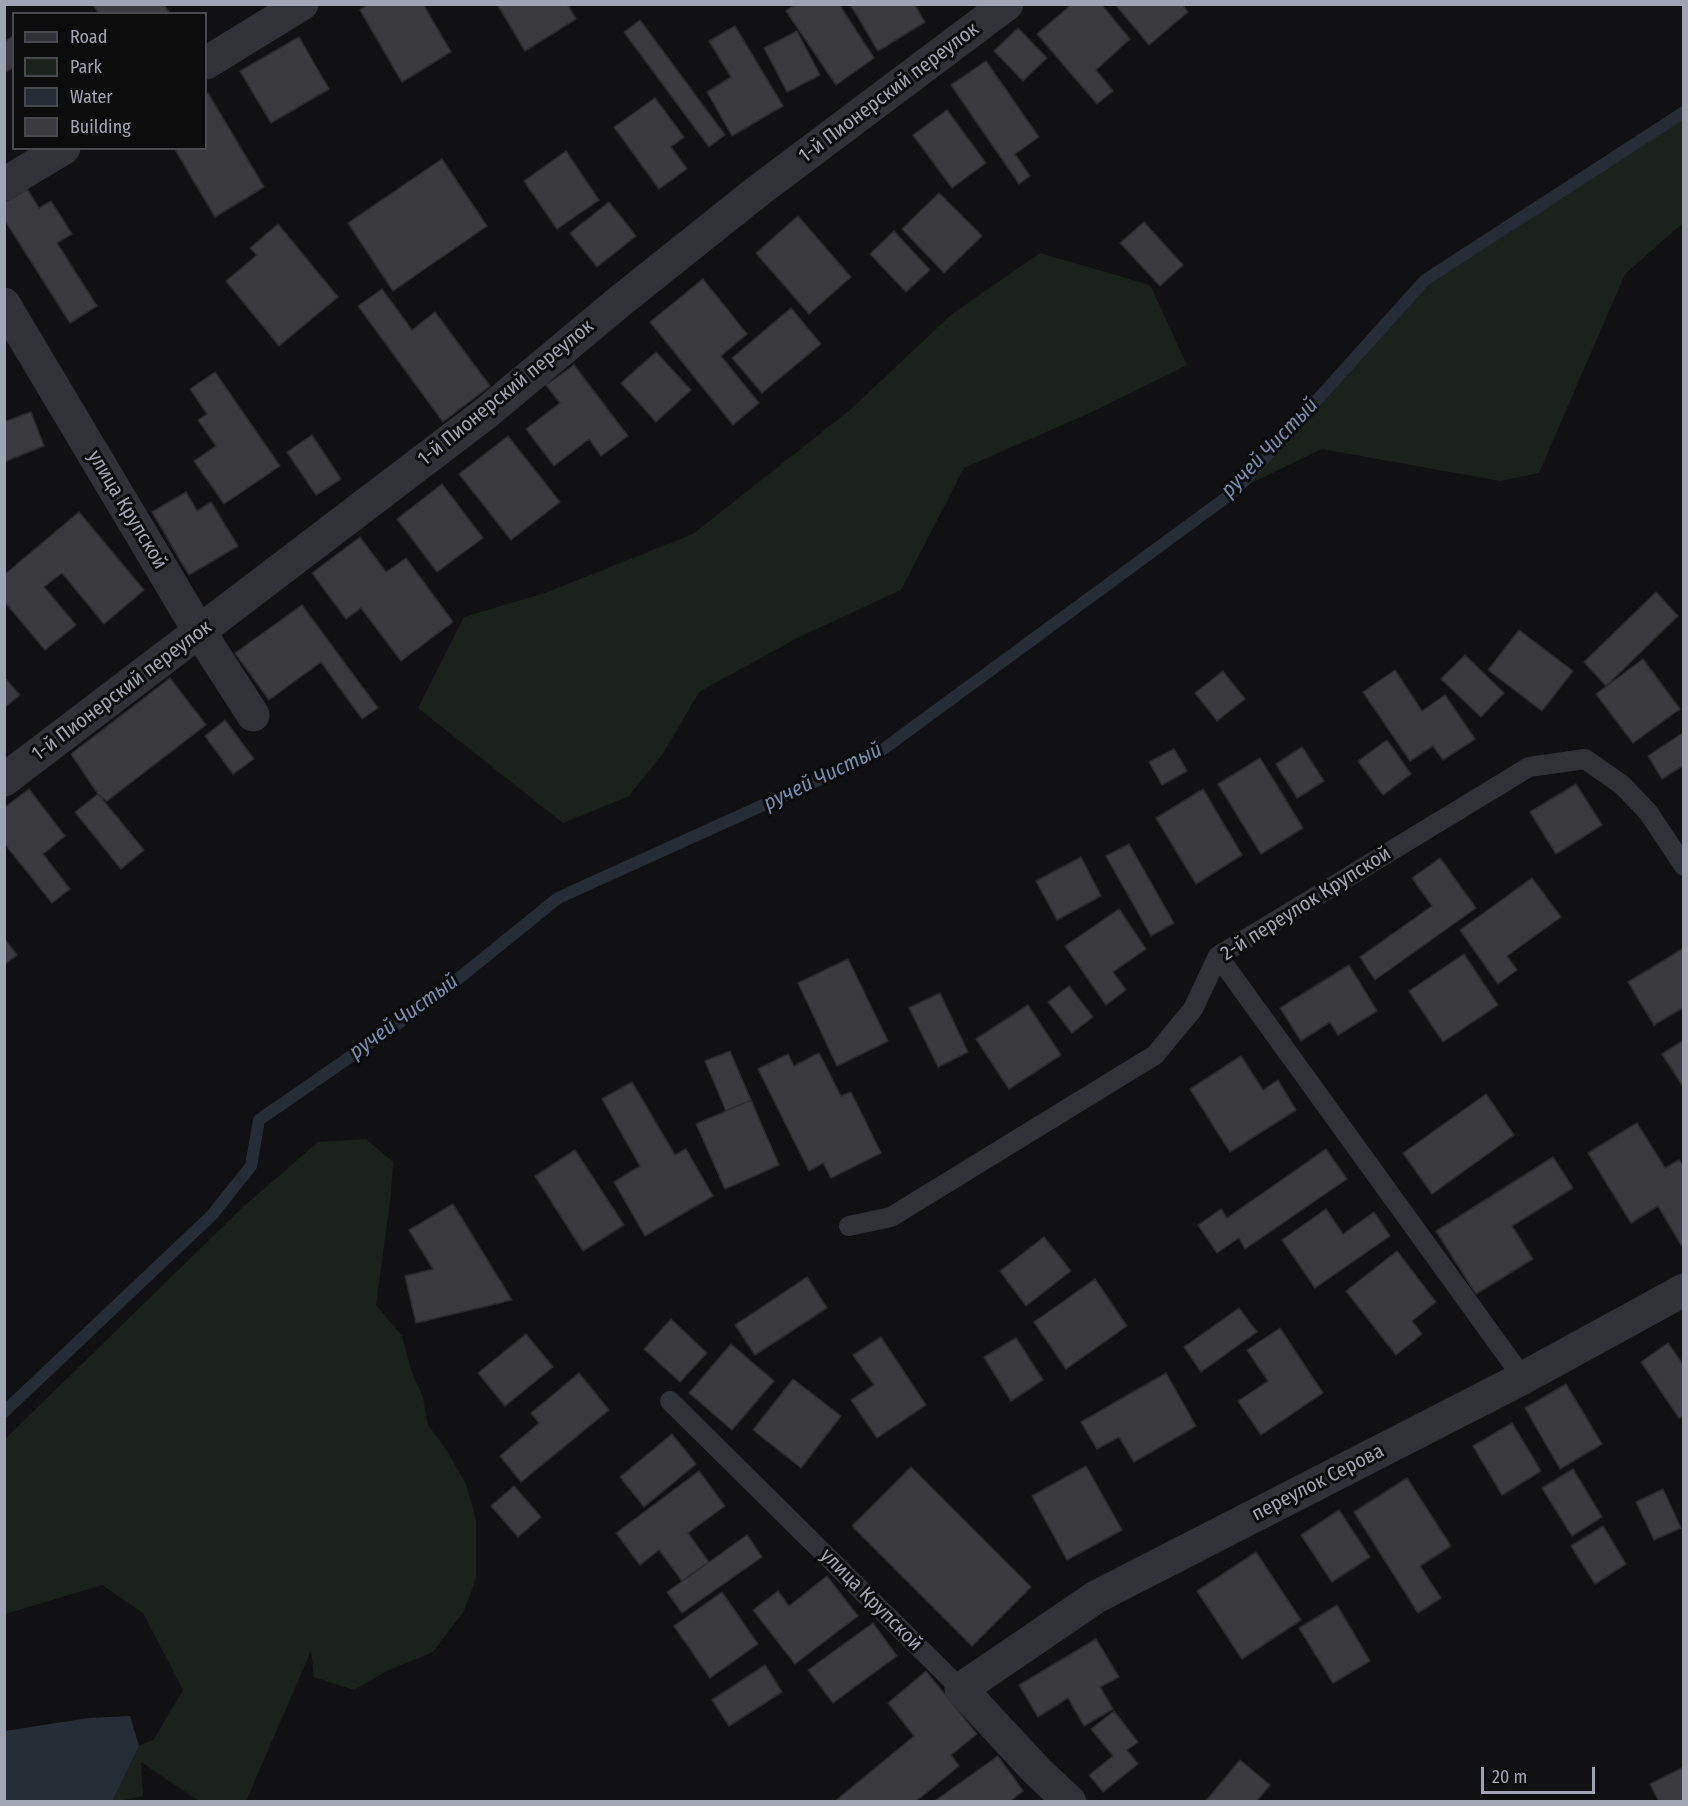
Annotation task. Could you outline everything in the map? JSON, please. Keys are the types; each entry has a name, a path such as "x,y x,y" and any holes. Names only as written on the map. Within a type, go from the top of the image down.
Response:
{"street":[{"path":"207,62 302,4"},
{"name":"1-й Пионерский переулок","path":"4,780 486,413 758,190 1007,4"},
{"path":"4,184 60,150"},
{"name":"улица Крупской","path":"4,304 200,632 253,715"},
{"name":"переулок Серова","path":"961,1689 1096,1597 1523,1378 1683,1290"},
{"name":"улица Крупской","path":"961,1689 1037,1771 1070,1802"}],"lane":[{"name":"2-й переулок Крупской","path":"849,1226 891,1217 1155,1055 1193,1009 1218,956 1528,767 1585,759 1623,785 1648,812 1683,866"},
{"path":"1218,956 1523,1378"},
{"name":"улица Крупской","path":"670,1401 961,1689"}],"green space":[{"path":"1683,112 1683,223 1625,274 1539,473 1500,481 1322,449 1235,491 1425,280"},
{"path":"1040,253 1150,285 1187,365 1094,411 964,468 901,590 799,637 699,692 664,752 629,796 563,823 418,708 464,617 545,593 693,534 850,410 952,314"},
{"path":"366,1139 393,1162 391,1195 376,1305 402,1336 412,1373 423,1397 428,1425 446,1449 466,1484 476,1520 476,1578 464,1611 433,1652 387,1671 354,1690 314,1677 311,1651 246,1801 199,1801 141,1762 143,1796 107,1801 113,1800 139,1746 154,1739 183,1690 143,1613 102,1585 5,1614 5,1439 243,1207 318,1142"}],"water":[{"path":"130,1716 139,1746 113,1800 5,1801 5,1731 88,1718"}],"building":[{"path":"93,4 164,4 169,12 98,12"},
{"path":"369,4 423,4 451,52 402,82 360,10"},
{"path":"497,4 567,4 576,19 525,51"},
{"path":"796,4 839,4 874,58 836,85 786,11"},
{"path":"850,4 914,4 925,22 878,51"},
{"path":"1072,4 1101,4 1130,39 1096,70 1113,91 1097,104 1037,34"},
{"path":"1115,4 1182,4 1188,12 1149,45"},
{"path":"640,20 725,135 709,147 624,32"},
{"path":"735,26 783,106 732,136 707,92 731,77 709,41"},
{"path":"1018,28 1047,58 1023,81 994,51"},
{"path":"797,31 820,75 787,92 764,48"},
{"path":"12,36 12,68 4,73 4,42"},
{"path":"299,37 329,89 271,123 240,71"},
{"path":"986,61 1039,137 1015,154 1030,176 1019,184 951,85"},
{"path":"207,94 264,187 215,217 175,150 207,150"},
{"path":"655,98 684,137 671,147 687,169 659,189 614,127"},
{"path":"947,110 986,163 952,188 913,135"},
{"path":"566,151 599,200 557,229 524,181"},
{"path":"442,159 487,226 393,291 348,223"},
{"path":"27,189 39,208 51,201 72,234 57,243 97,306 70,323 4,219 4,203"},
{"path":"939,193 982,236 944,273 902,229"},
{"path":"609,202 636,236 597,267 570,233"},
{"path":"798,216 851,277 809,314 756,253"},
{"path":"1144,222 1183,265 1160,286 1120,243"},
{"path":"278,224 338,297 279,346 226,281 257,255 250,248"},
{"path":"894,231 930,270 906,292 870,254"},
{"path":"703,279 747,334 721,356 759,403 733,425 650,322"},
{"path":"382,289 412,330 435,312 490,386 443,422 358,306"},
{"path":"791,308 821,344 762,393 732,358"},
{"path":"656,352 691,390 656,422 621,383"},
{"path":"574,365 628,436 601,456 589,439 554,466 526,429 560,403 546,385"},
{"path":"215,372 280,466 224,504 194,461 216,446 198,420 207,414 190,389"},
{"path":"31,412 44,446 4,462 4,422"},
{"path":"312,435 341,479 316,495 287,452"},
{"path":"508,436 560,502 511,540 459,474"},
{"path":"442,484 483,538 437,572 397,519"},
{"path":"186,492 197,511 211,502 238,546 189,575 152,512"},
{"path":"79,512 144,590 104,624 62,573 44,587 76,625 45,650 4,601 4,575"},
{"path":"360,537 386,572 406,558 453,622 401,661 361,608 346,619 312,573"},
{"path":"1656,592 1678,616 1606,686 1584,662"},
{"path":"302,605 378,708 362,719 321,662 269,700 235,653"},
{"path":"1519,630 1573,671 1542,711 1488,670"},
{"path":"1465,655 1504,693 1481,717 1441,679"},
{"path":"1643,659 1680,709 1633,743 1596,694"},
{"path":"1395,670 1422,711 1445,695 1475,739 1443,760 1433,746 1410,761 1363,692"},
{"path":"1223,671 1245,699 1217,721 1195,693"},
{"path":"4,677 20,695 4,708"},
{"path":"170,678 206,725 107,801 98,794 71,754"},
{"path":"225,720 254,759 233,774 205,736"},
{"path":"1684,732 1684,765 1662,779 1648,756"},
{"path":"1387,740 1411,774 1383,795 1358,761"},
{"path":"1302,747 1324,781 1297,798 1276,764"},
{"path":"1174,749 1187,771 1162,785 1149,762"},
{"path":"1260,758 1303,828 1261,854 1218,784"},
{"path":"1576,784 1602,825 1556,854 1530,812"},
{"path":"29,789 65,836 43,854 70,889 52,903 4,843 4,808"},
{"path":"1203,789 1242,855 1196,884 1156,818"},
{"path":"98,794 144,850 121,869 75,812"},
{"path":"1129,844 1174,923 1151,936 1106,856"},
{"path":"1081,857 1101,896 1057,920 1036,881"},
{"path":"1440,858 1476,908 1375,980 1360,957 1432,906 1412,878"},
{"path":"1532,878 1561,917 1507,956 1517,970 1498,984 1460,930"},
{"path":"1119,909 1146,949 1113,972 1126,990 1106,1005 1065,946"},
{"path":"4,938 17,955 4,965"},
{"path":"1684,948 1684,1007 1654,1025 1628,982"},
{"path":"1464,954 1498,1005 1443,1042 1409,991"},
{"path":"848,959 888,1041 837,1066 798,983"},
{"path":"1349,965 1377,1011 1338,1035 1330,1022 1301,1041 1280,1008"},
{"path":"1069,986 1093,1017 1072,1033 1048,1002"},
{"path":"940,993 968,1052 938,1067 909,1008"},
{"path":"1028,1005 1061,1055 1009,1089 976,1039"},
{"path":"1684,1040 1684,1088 1662,1054"},
{"path":"730,1051 751,1100 726,1111 705,1061"},
{"path":"819,1053 841,1096 851,1092 881,1153 831,1178 823,1163 809,1171 758,1069 788,1054 794,1066"},
{"path":"1241,1056 1263,1090 1278,1080 1296,1110 1230,1152 1190,1089"},
{"path":"632,1082 675,1155 686,1149 713,1196 645,1236 614,1182 640,1166 602,1099"},
{"path":"1486,1094 1514,1135 1432,1194 1403,1153"},
{"path":"751,1100 779,1165 725,1189 696,1124"},
{"path":"1637,1123 1665,1168 1679,1160 1684,1166 1684,1244 1681,1245 1658,1206 1631,1223 1588,1153"},
{"path":"1326,1149 1347,1179 1245,1249 1239,1238 1217,1253 1198,1225 1221,1209 1227,1218"},
{"path":"575,1150 624,1225 583,1251 535,1176"},
{"path":"1553,1157 1573,1188 1512,1226 1533,1259 1476,1294 1436,1231"},
{"path":"453,1204 512,1300 416,1323 405,1276 433,1269 409,1230"},
{"path":"1326,1209 1343,1234 1374,1212 1390,1236 1315,1288 1282,1240"},
{"path":"1044,1237 1071,1271 1026,1306 1000,1271"},
{"path":"1397,1251 1436,1302 1412,1321 1422,1334 1396,1355 1346,1291"},
{"path":"807,1277 827,1308 755,1355 735,1325"},
{"path":"1095,1279 1127,1326 1066,1369 1034,1322"},
{"path":"1239,1308 1257,1332 1201,1372 1184,1347"},
{"path":"671,1319 707,1353 680,1382 644,1349"},
{"path":"1280,1328 1323,1393 1261,1435 1238,1401 1268,1381 1247,1350"},
{"path":"526,1334 553,1367 505,1406 478,1373"},
{"path":"881,1337 926,1405 877,1438 851,1400 874,1385 853,1355"},
{"path":"1016,1338 1043,1380 1011,1401 984,1357"},
{"path":"1668,1343 1684,1366 1684,1415 1679,1418 1641,1362"},
{"path":"731,1344 774,1381 732,1430 689,1393"},
{"path":"579,1373 609,1410 521,1482 500,1456 539,1423 531,1413"},
{"path":"1166,1373 1196,1426 1134,1462 1119,1437 1097,1449 1081,1422"},
{"path":"793,1379 841,1416 801,1468 753,1430"},
{"path":"1566,1384 1602,1444 1560,1469 1525,1408"},
{"path":"1512,1423 1541,1471 1502,1495 1473,1446"},
{"path":"672,1434 696,1464 644,1507 620,1477"},
{"path":"1086,1466 1122,1530 1067,1560 1032,1496"},
{"path":"911,1467 1031,1587 972,1646 852,1526"},
{"path":"1573,1469 1602,1517 1572,1536 1542,1488"},
{"path":"699,1471 725,1506 688,1533 709,1562 682,1581 659,1550 640,1565 616,1533"},
{"path":"1407,1478 1451,1546 1420,1566 1441,1598 1418,1613 1354,1512"},
{"path":"514,1486 541,1517 518,1537 491,1506"},
{"path":"1663,1489 1681,1528 1654,1540 1636,1502"},
{"path":"1339,1510 1370,1557 1332,1582 1301,1535"},
{"path":"1603,1526 1626,1564 1595,1584 1571,1546"},
{"path":"747,1535 762,1557 682,1613 667,1592"},
{"path":"1256,1552 1301,1620 1242,1659 1197,1591"},
{"path":"827,1576 858,1616 795,1664 753,1610 778,1591 789,1606"},
{"path":"722,1592 758,1644 710,1678 674,1626"},
{"path":"1337,1605 1370,1661 1333,1683 1299,1628"},
{"path":"873,1623 897,1656 833,1703 808,1670"},
{"path":"1096,1639 1119,1677 1100,1687 1113,1709 1084,1726 1068,1698 1038,1717 1019,1685"},
{"path":"765,1665 782,1692 729,1726 712,1700"},
{"path":"926,1671 977,1734 951,1755 959,1766 915,1802 834,1802 914,1736 888,1703"},
{"path":"1114,1711 1138,1742 1127,1750 1138,1764 1103,1792 1089,1775 1113,1756 1091,1729"},
{"path":"998,1756 1023,1791 1009,1802 933,1802"},
{"path":"1240,1760 1270,1785 1256,1802 1205,1802"},
{"path":"1684,1767 1684,1802 1659,1802 1650,1784"}],"waterway":[{"name":"ручей Чистый","path":"4,1412 212,1215 251,1166 259,1120 432,1000 558,898 878,753 1235,491 1425,280 1684,112"}]}
